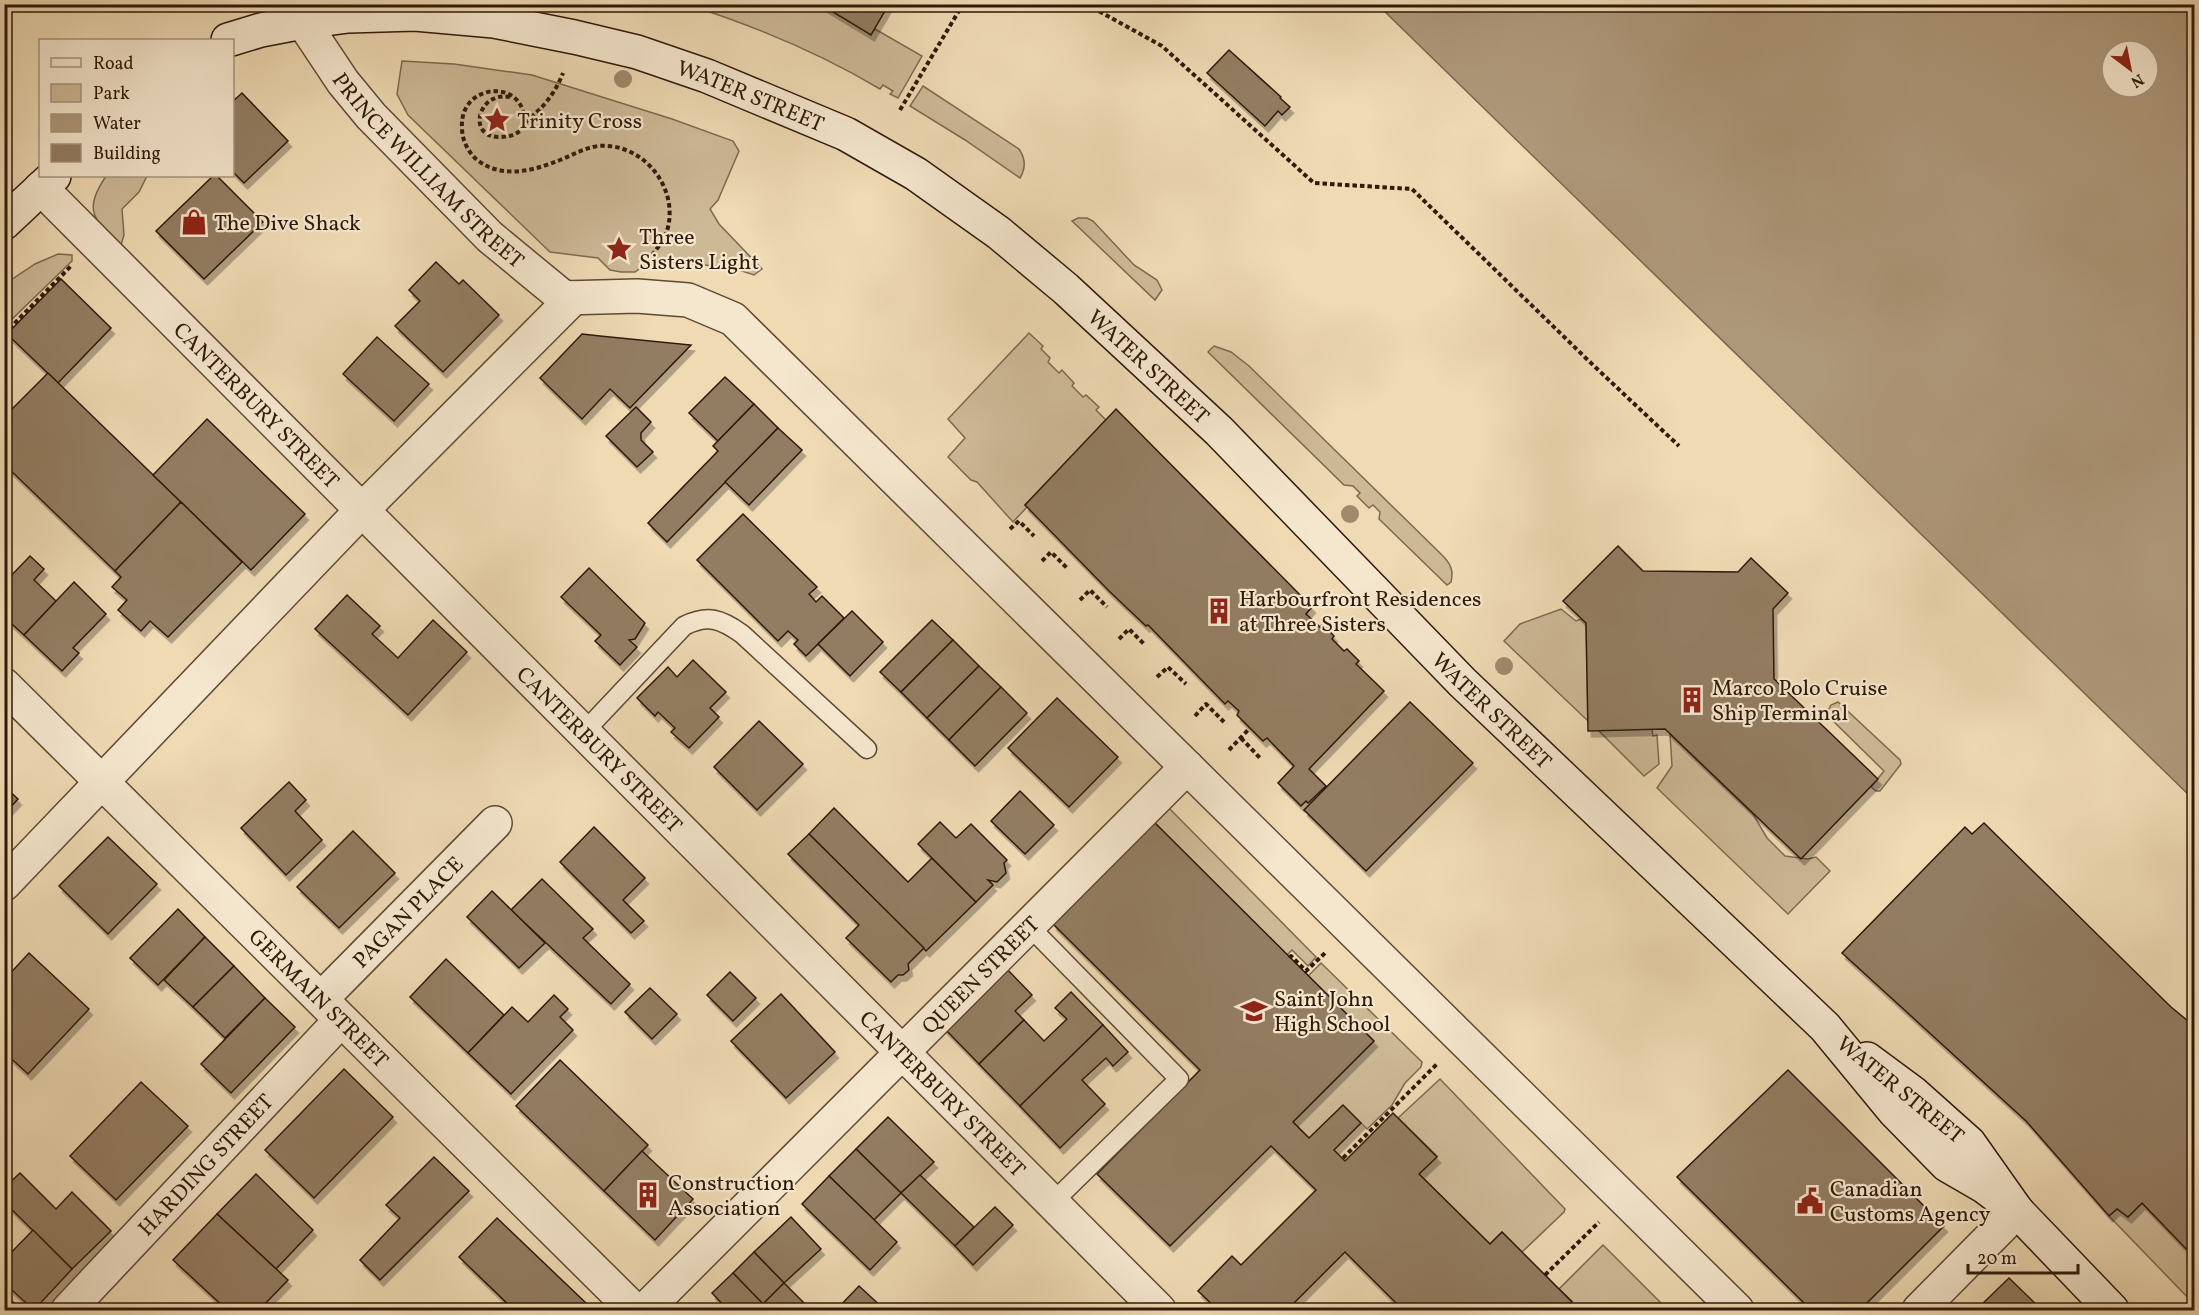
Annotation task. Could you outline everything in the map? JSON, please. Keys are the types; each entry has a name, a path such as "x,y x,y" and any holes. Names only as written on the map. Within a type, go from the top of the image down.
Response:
{"street":[{"name":"WATER STREET","path":"231,39 261,30 348,16 416,14 495,21 616,47 707,76 836,130 916,174 999,233 1066,289 1219,431 1462,682 1825,1027 1913,1093 1969,1143 2017,1211 2112,1311"},
{"name":"PRINCE WILLIAM STREET","path":"303,22 343,82 387,132 490,237 564,298 573,298"},
{"path":"4,223 47,182"},
{"name":"CANTERBURY STREET","path":"47,182 95,242 1159,1311"},
{"path":"4,884 362,510 573,298 637,296 688,300 733,319 1737,1311"},
{"name":"GERMAIN STREET","path":"4,685 634,1311"},
{"name":"QUEEN STREET","path":"645,1311 1187,768"},
{"name":"PAGAN PLACE","path":"331,1009 495,823"},
{"name":"HARDING STREET","path":"68,1311 331,1009"},
{"path":"1919,1311 2017,1211"}],"lane":[{"path":"583,733 684,626 696,620 707,619 725,622 742,634 867,749"},
{"path":"1029,926 1179,1078 1052,1203"}],"path":[{"path":"900,110 963,4"},
{"path":"1086,4 1162,46 1314,183 1412,189 1679,446"},
{"path":"513,98 498,97 486,103 480,113 482,128 488,135 506,137 520,130 524,123 543,106 559,84 563,73"},
{"path":"524,123 524,112 518,102 506,93 494,90 482,94 468,104 464,110 462,129 469,152 488,166 511,172 532,170 598,146 617,147 643,159 656,171 667,197 667,232 646,265"},
{"path":"4,334 95,242"},
{"path":"1010,530 1019,520 1034,536"},
{"path":"1042,561 1051,552 1067,568"},
{"path":"1080,600 1090,591 1107,607"},
{"path":"1119,639 1129,629 1145,645"},
{"path":"1157,677 1168,667 1186,684"},
{"path":"1195,716 1206,704 1224,722"},
{"path":"1229,750 1250,728"},
{"path":"1241,738 1261,759"},
{"path":"1290,958 1291,956 1306,971 1318,959"},
{"path":"1343,1158 1431,1070"},
{"path":"1545,1275 1589,1232"}],"green space":[{"path":"689,5 821,5 871,34 875,29 922,56 898,98 890,94 893,91 883,85 880,89 786,41"},
{"path":"402,61 454,64 532,75 672,119 733,141 739,151 718,200 710,209 719,224 762,269 754,275 730,267 650,261 635,272 621,272 610,270 598,258 550,252 408,115 397,94"},
{"path":"923,86 1019,149 1024,163 1020,178 910,106"},
{"path":"105,177 146,177 139,192 122,209 124,235 121,245 94,214 93,206"},
{"path":"1078,218 1093,221 1134,265 1157,280 1162,290 1155,300 1072,221"},
{"path":"58,254 72,255 72,261 10,321 5,323 5,284 35,264"},
{"path":"1029,333 1043,346 1041,349 1050,358 1048,362 1059,373 1062,370 1074,383 1072,386 1083,397 1086,395 1099,407 1096,410 1106,420 1025,505 1027,507 1013,522 977,482 971,480 948,457 965,438 948,419"},
{"path":"1214,346 1231,352 1249,366 1442,555 1451,567 1451,582 1447,585 1379,519 1380,512 1373,505 1369,508 1357,496 1360,493 1353,486 1344,485 1208,352"},
{"path":"1561,609 1576,621 1581,619 1586,623 1588,721 1504,641 1520,624"},
{"path":"1838,702 1900,760 1901,764 1880,791 1871,787 1884,771 1826,714 1831,705"},
{"path":"1652,729 1653,736 1657,735 1659,764 1644,776 1598,730"},
{"path":"1670,734 1753,814 1767,838 1785,856 1808,859 1816,857 1830,871 1788,914 1657,788 1672,766"},
{"path":"1163,802 1316,957 1308,966 1292,950 1287,955 1154,822"},
{"path":"1321,963 1422,1062 1421,1067 1405,1083 1392,1105 1367,1129 1361,1123 1309,1138 1293,1122 1308,976"},
{"path":"1440,1079 1565,1209 1522,1252 1502,1232 1490,1244 1419,1174 1437,1156 1398,1118"},
{"path":"2142,1203 2194,1257 2194,1304 2109,1216 2117,1209 2128,1217"},
{"path":"1603,1245 1668,1310 1563,1310 1572,1301 1559,1289"}],"water":[{"path":"1378,5 2194,5 2194,800"}],"building":[{"path":"820,4 889,4 871,35"},
{"path":"1229,50 1290,107 1282,115 1278,111 1265,126 1207,73"},
{"path":"242,93 288,141 244,183 234,173 234,100"},
{"path":"212,177 218,177 263,222 204,279 156,231"},
{"path":"436,262 459,284 463,280 499,315 443,372 395,326 420,301 409,290"},
{"path":"61,279 111,328 58,383 7,334"},
{"path":"582,334 691,345 630,408 610,389 582,419 540,378"},
{"path":"377,337 429,384 394,421 343,374"},
{"path":"48,373 181,502 115,571 4,464 4,417"},
{"path":"725,377 754,404 718,441 689,413"},
{"path":"754,404 778,428 667,542 648,523 718,451 713,446"},
{"path":"636,407 651,422 641,433 641,440 653,452 637,467 606,436"},
{"name":"Harbourfront Residences at Three Sisters","path":"1116,409 1312,607 1306,614 1320,627 1323,624 1334,636 1332,639 1359,661 1356,664 1384,691 1309,769 1326,786 1308,803 1306,801 1301,806 1278,783 1294,766 1267,738 1263,741 1237,715 1239,711 1228,701 1225,704 1025,505"},
{"path":"207,419 305,514 251,570 153,475"},
{"path":"778,428 802,450 749,505 725,482"},
{"path":"181,502 242,562 168,637 150,621 141,631 118,610 127,600 112,587 121,577 115,571"},
{"path":"743,514 817,587 809,594 816,602 822,596 844,618 806,656 794,644 798,640 788,631 778,641 697,560"},
{"name":"Marco Polo Cruise Ship Terminal","path":"1618,546 1643,571 1738,572 1751,558 1788,593 1773,609 1774,679 1878,779 1801,859 1665,729 1588,731 1586,623 1563,601"},
{"path":"30,556 44,569 34,580 56,601 24,635 4,617 4,583"},
{"path":"589,568 645,623 635,639 629,640 637,647 620,665 595,641 601,635 561,597"},
{"path":"74,582 106,614 73,648 79,653 62,671 24,635"},
{"path":"347,595 380,626 372,634 398,658 433,620 467,652 408,715 315,629"},
{"path":"852,611 883,642 850,676 818,644"},
{"path":"932,620 953,640 901,692 880,672"},
{"path":"953,640 979,666 927,718 901,692"},
{"path":"693,660 726,692 710,708 719,717 689,748 671,732 675,728 658,712 655,716 637,698 668,667 677,677"},
{"path":"979,666 1001,687 949,740 927,718"},
{"path":"1001,687 1027,713 975,766 949,740"},
{"path":"1057,698 1118,757 1069,807 1008,748"},
{"path":"1410,702 1473,763 1366,871 1304,810"},
{"path":"759,721 803,764 757,810 714,767"},
{"path":"289,782 306,800 295,811 322,840 286,875 241,828"},
{"path":"4,786 18,799 4,814"},
{"path":"1020,791 1054,825 1025,854 991,821"},
{"path":"834,808 908,882 932,858 976,902 926,951 809,834"},
{"path":"940,822 956,838 971,824 1007,860 1004,863 1006,873 997,882 988,880 993,885 976,902 918,844"},
{"path":"1154,822 1374,1041 1293,1122 1309,1138 1343,1105 1361,1123 1334,1150 1345,1161 1393,1113 1437,1157 1419,1174 1490,1244 1502,1232 1572,1302 1563,1310 1403,1310 1345,1252 1287,1310 1218,1310 1198,1291 1232,1256 1241,1265 1316,1190 1271,1146 1170,1246 1097,1174 1200,1070 1053,924"},
{"path":"1984,823 2171,1007 2194,1026 2194,1257 2142,1203 2128,1217 2117,1209 2109,1216 2026,1121 1842,953 1965,827 1972,834"},
{"path":"594,827 645,878 623,900 644,921 631,933 560,862"},
{"path":"353,831 395,873 339,928 297,887"},
{"path":"809,834 924,948 908,964 909,970 903,975 898,975 891,982 846,938 859,925 788,854"},
{"path":"108,837 157,884 108,934 59,886"},
{"path":"542,879 593,929 583,938 630,984 611,1004 511,910"},
{"path":"492,891 545,943 519,968 467,917"},
{"path":"178,909 205,937 158,985 130,958"},
{"path":"205,937 234,966 193,1007 164,980"},
{"path":"29,953 89,1009 28,1074 4,1052 4,980"},
{"path":"446,959 504,1015 468,1053 410,997"},
{"path":"234,966 265,998 225,1038 193,1007"},
{"path":"1005,967 1032,995 1015,1011 1024,1020 979,1064 943,1027"},
{"path":"730,972 756,998 733,1021 707,995"},
{"path":"650,988 677,1014 652,1039 625,1012"},
{"path":"1071,992 1103,1025 1020,1106 979,1064 1024,1020 1044,1041 1067,1019 1055,1008"},
{"path":"781,994 835,1052 786,1098 731,1041"},
{"path":"554,995 568,1009 560,1017 573,1030 511,1094 468,1053 512,1007 528,1022"},
{"path":"265,998 295,1027 231,1093 201,1064"},
{"path":"1103,1025 1128,1052 1113,1066 1106,1058 1082,1080 1105,1104 1060,1148 1020,1106"},
{"path":"560,1060 648,1145 604,1191 516,1106"},
{"path":"344,1069 393,1117 314,1198 265,1150"},
{"name":"Canadian Customs Agency","path":"1788,1070 1944,1226 1860,1310 1811,1310 1677,1177"},
{"path":"141,1082 188,1126 116,1200 70,1156"},
{"path":"888,1117 934,1162 901,1193 856,1149"},
{"path":"856,1149 901,1193 874,1220 829,1176"},
{"name":"Construction Association","path":"642,1151 693,1199 655,1240 604,1191"},
{"path":"434,1157 469,1191 380,1280 360,1260 400,1218 386,1205"},
{"path":"20,1173 56,1209 72,1192 111,1231 72,1269 4,1202 4,1188"},
{"path":"256,1174 313,1230 276,1269 217,1214"},
{"path":"920,1175 974,1227 955,1246 901,1193"},
{"path":"829,1176 897,1242 870,1270 802,1204"},
{"path":"995,1207 1013,1225 973,1265 955,1246"},
{"path":"217,1214 288,1280 259,1310 227,1310 173,1260"},
{"path":"791,1217 821,1249 784,1283 754,1252"},
{"path":"497,1218 587,1304 581,1310 514,1310 459,1257"},
{"path":"33,1230 72,1269 34,1310 4,1283 4,1260"},
{"path":"754,1252 784,1283 763,1304 733,1273"},
{"path":"733,1273 763,1304 757,1310 728,1310 712,1293"},
{"path":"2009,1278 2042,1310 1976,1310"},
{"path":"784,1283 811,1310 757,1310"},
{"path":"859,1286 885,1310 836,1310"},
{"path":"4,1294 22,1310 4,1310"}],"place":[{"name":"Trinity Cross","path":"497,120"},
{"name":"The Dive Shack","path":"194,222"},
{"name":"Three Sisters Light","path":"619,249"},
{"name":"Harbourfront Residences at Three Sisters","path":"1219,611"},
{"name":"Marco Polo Cruise Ship Terminal","path":"1692,700"},
{"name":"Saint John High School","path":"1254,1011"},
{"name":"Construction Association","path":"648,1195"},
{"name":"Canadian Customs Agency","path":"1810,1201"}]}
